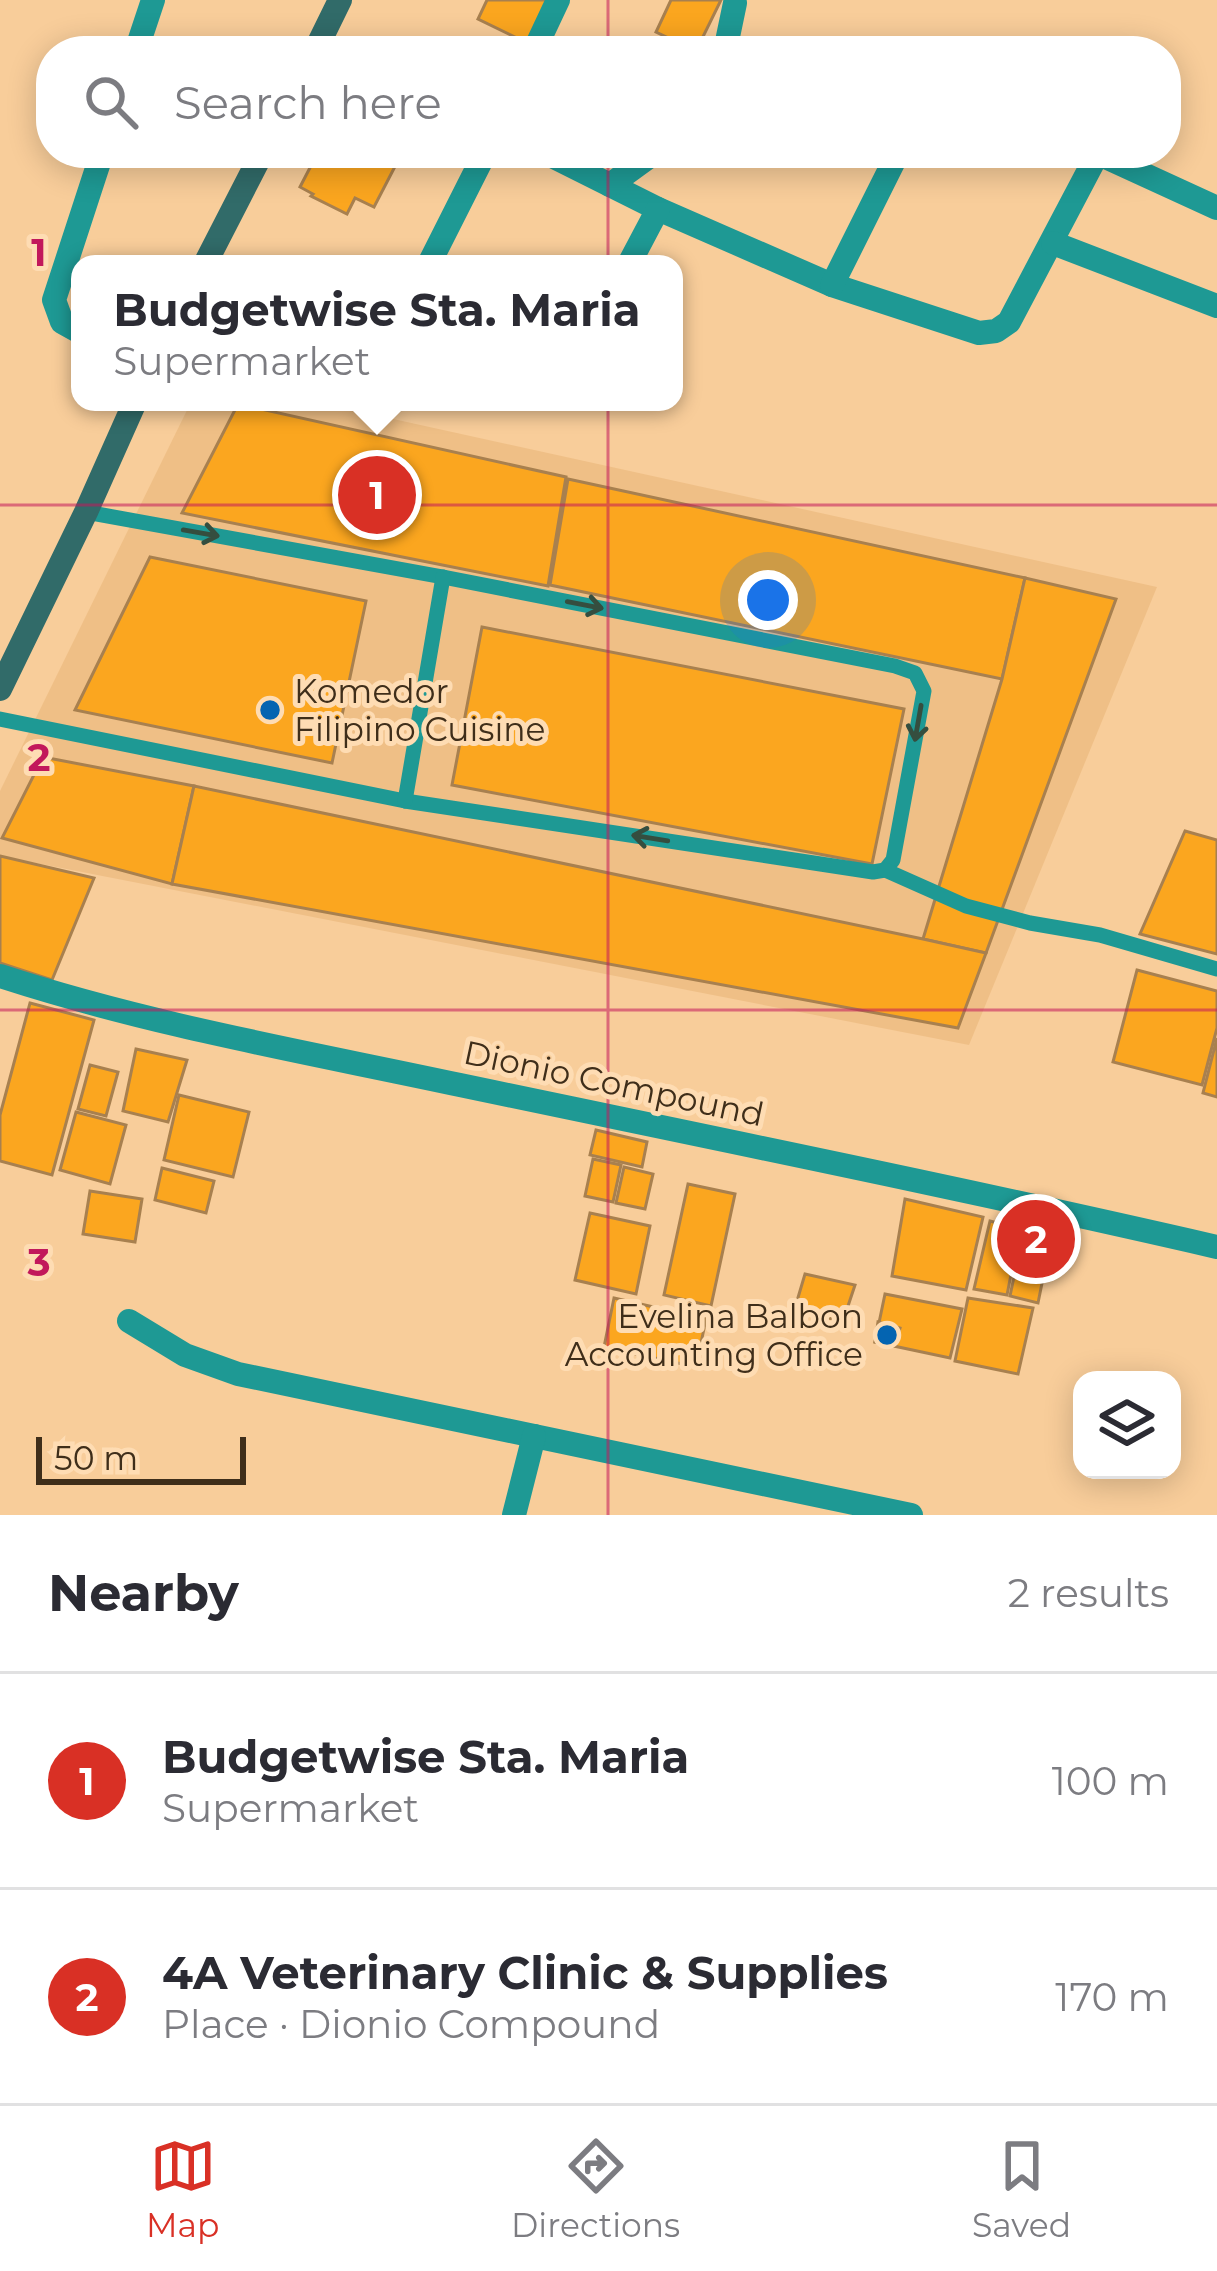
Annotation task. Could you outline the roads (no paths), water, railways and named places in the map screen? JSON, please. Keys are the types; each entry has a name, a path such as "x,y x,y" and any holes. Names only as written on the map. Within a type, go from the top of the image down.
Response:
{"main road":[{"path":"328,36 340,0"},
{"path":"210,255 254,168"},
{"path":"0,689 131,411"}],"street":[{"path":"141,36 153,0"},
{"path":"541,36 558,0"},
{"path":"728,36 735,3"},
{"path":"71,327 62,322 54,300 97,168"},
{"path":"434,255 477,168"},
{"path":"576,168 832,284 980,333 996,331 1009,322 1090,168"},
{"path":"610,185 633,168"},
{"path":"832,284 890,168"},
{"path":"1130,168 1217,208"},
{"path":"633,255 658,209"},
{"path":"1053,242 1217,306"},
{"name":"Dionio Compound","path":"0,976 268,1045 1217,1246"},
{"path":"129,1321 185,1354 238,1374 911,1515"},
{"path":"514,1515 534,1436"}],"lane":[{"path":"86,512 915,673 924,691 893,860 885,870"},
{"path":"405,801 443,578"},
{"path":"0,719 405,801 873,872 885,870 966,906 1100,935 1217,969"}],"place":[{"name":"Budgetwise Sta. Maria","path":"377,495"},
{"name":"Komedor Filipino Cuisine","path":"270,710"},
{"name":"4A Veterinary Clinic & Supplies","path":"1036,1239"},
{"name":"Evelina Balbon Accounting Office","path":"887,1335"}]}
